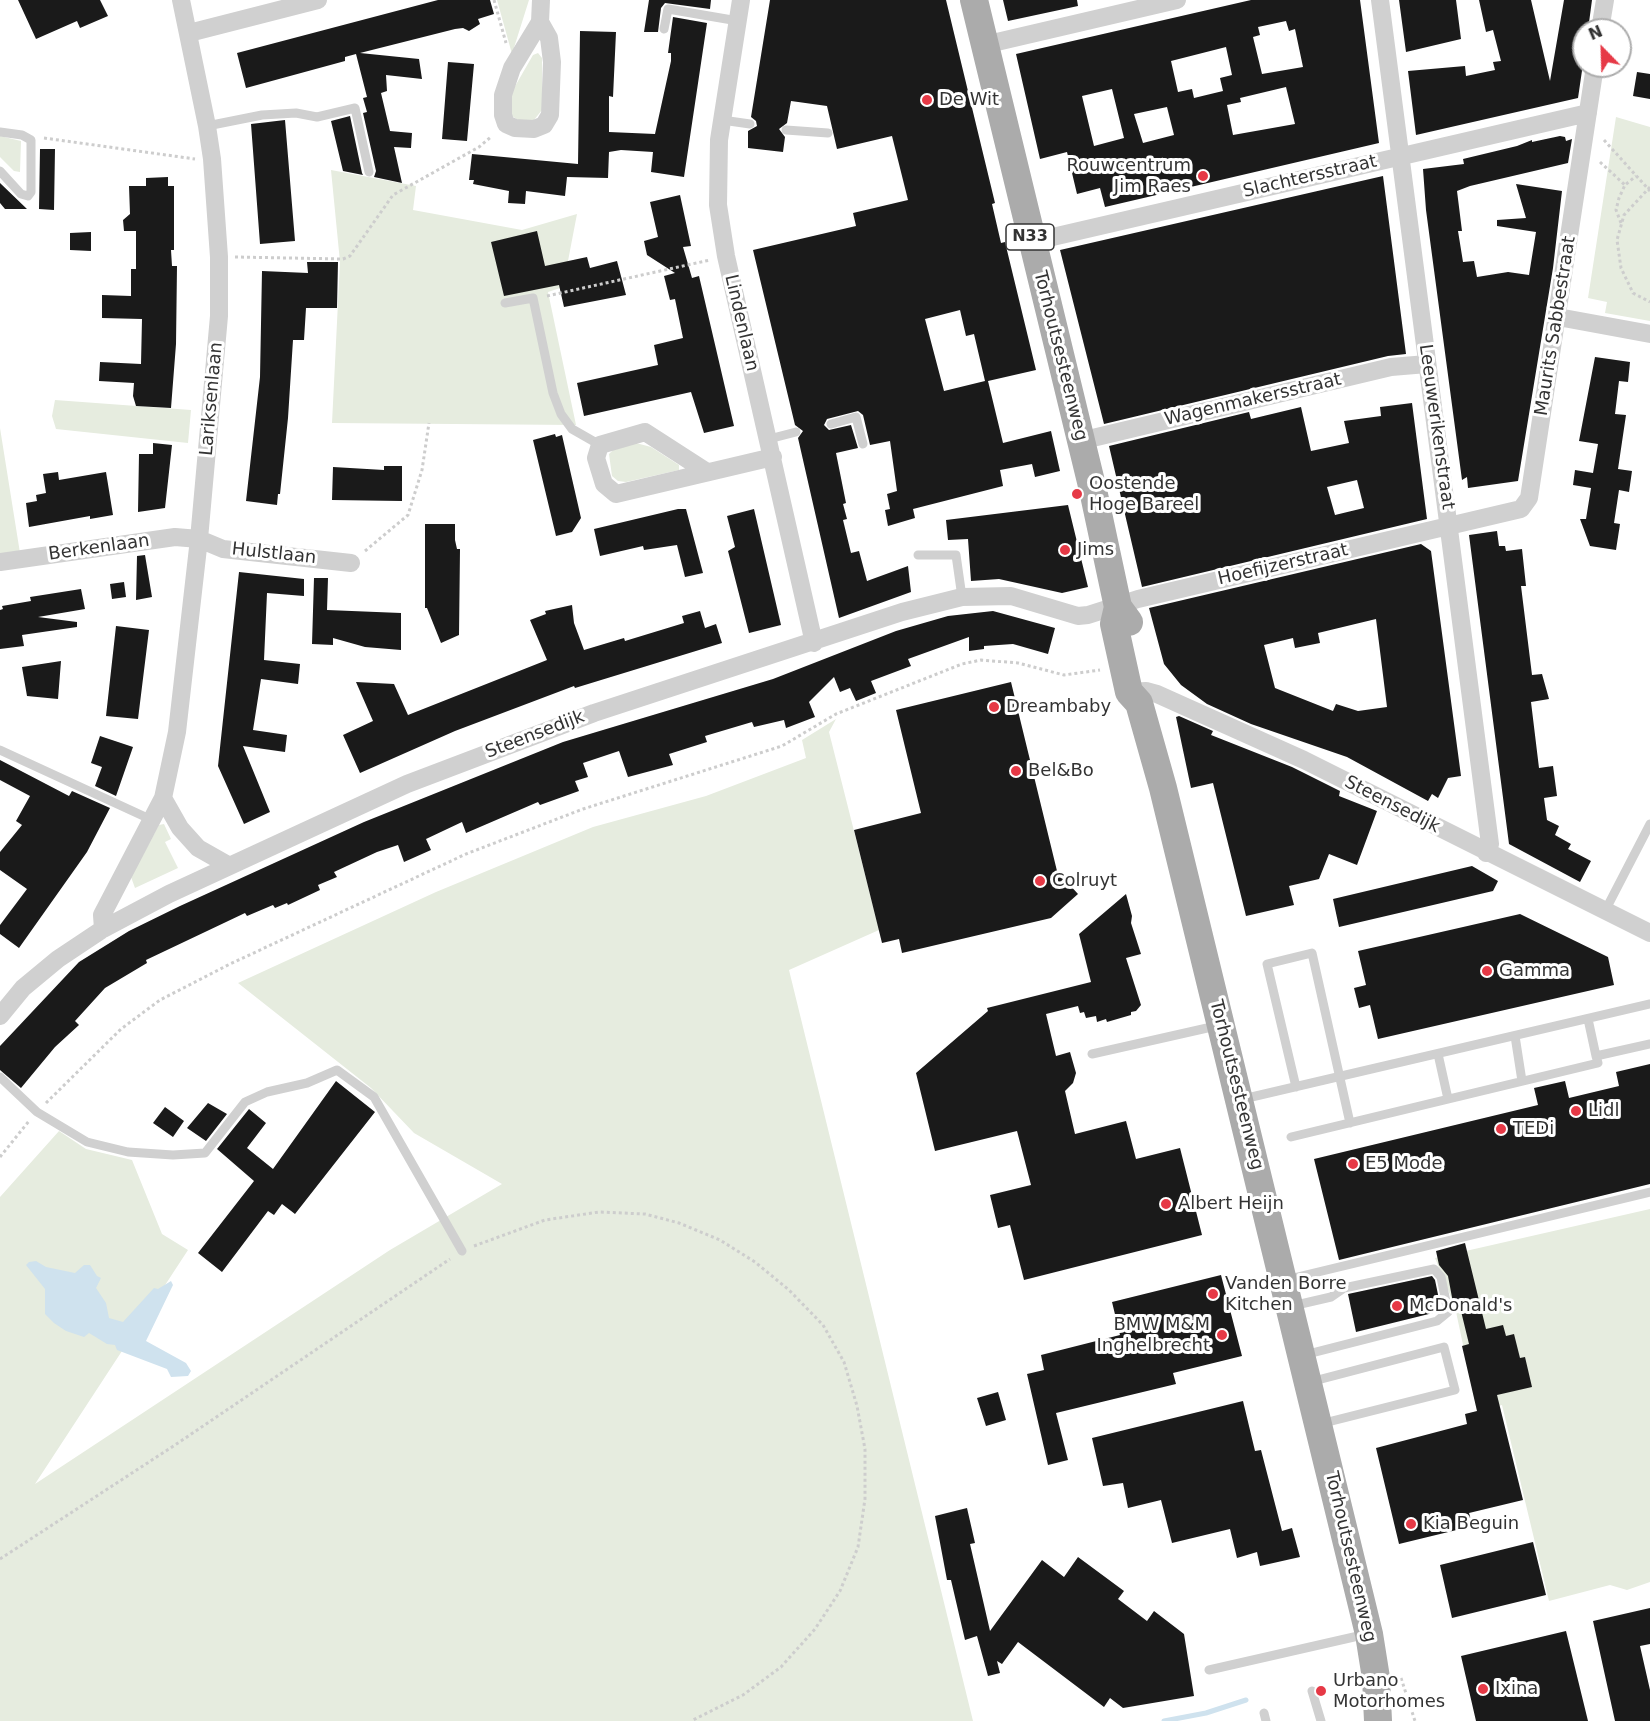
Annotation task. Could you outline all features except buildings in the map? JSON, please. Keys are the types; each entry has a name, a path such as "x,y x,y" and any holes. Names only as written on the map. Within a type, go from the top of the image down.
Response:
{"main road":[{"name":"Torhoutsesteenweg","path":"974,0 1118,607 1114,624 1138,695 1222,1024 1369,1634 1380,1720"}],"street":[{"name":"Lariksenlaan","path":"102,928 102,915 163,798 177,732 199,539 219,316 219,257 212,159 181,0"},
{"path":"189,33 318,0"},
{"path":"540,22 549,38 552,62 550,115 544,125 534,129 515,128 506,124 502,115 503,95 512,68 540,22 541,0"},
{"name":"Lindenlaan","path":"741,0 722,120 718,205 726,256 814,643"},
{"path":"984,45 1177,0"},
{"name":"Leeuwerikenstraat","path":"1380,0 1490,844 1486,853"},
{"path":"1602,18 1605,0"},
{"name":"Maurits Sabbestraat","path":"1449,526 1526,506 1529,498 1593,78"},
{"name":"Slachtersstraat","path":"1031,242 1588,113"},
{"path":"1558,317 1650,334"},
{"name":"Wagenmakersstraat","path":"1080,441 1391,367 1427,364"},
{"path":"706,472 645,432 600,445 596,458 604,484 616,494 706,472 771,448"},
{"name":"Hoefijzerstraat","path":"1118,607 1138,599 1449,526"},
{"name":"Berkenlaan","path":"0,562 175,537 199,539"},
{"name":"Hulstlaan","path":"199,539 224,549 351,563"},
{"name":"Steensedijk","path":"0,1016 23,988 57,958 102,928 228,865 406,784 594,713 814,643 902,612 962,597 1011,596 1078,616 1118,607"},
{"name":"Steensedijk","path":"1138,695 1304,760 1650,933"},
{"path":"163,798 180,828 198,848 228,865"}],"lane":[{"path":"664,30 668,9 738,21"},
{"path":"207,126 262,115 296,113 317,117 355,108 369,172"},
{"path":"722,120 750,123"},
{"path":"786,130 828,133"},
{"path":"0,132 22,135 31,140 32,187 28,196 21,194 0,171"},
{"path":"505,303 533,298 553,393 561,414 572,429 600,445"},
{"path":"831,423 856,417 864,444"},
{"path":"771,448 796,432"},
{"path":"918,555 956,555 962,597"},
{"path":"0,750 152,820"},
{"path":"1605,911 1650,824"},
{"path":"1296,1087 1268,964 1312,953 1350,1123"},
{"path":"1240,1100 1650,1004"},
{"path":"1291,1137 1598,1063 1588,1019"},
{"path":"1092,1054 1222,1024"},
{"path":"1515,1036 1522,1081"},
{"path":"1596,1056 1650,1044"},
{"path":"1438,1054 1448,1099"},
{"path":"0,1077 37,1112 87,1142 128,1152 173,1155 205,1153 245,1102 267,1092 307,1083 337,1070 374,1097 462,1251"},
{"path":"1286,1294 1650,1192"},
{"path":"1286,1294 1330,1297 1344,1288 1434,1269 1441,1277 1448,1312 1437,1321 1305,1369"},
{"path":"1305,1369 1444,1347 1455,1390 1318,1425"},
{"path":"1209,1670 1369,1634"},
{"path":"1312,1691 1321,1721"}],"path":[{"path":"494,0 512,68"},
{"path":"219,257 343,259 350,256 393,195 479,147 506,124"},
{"path":"31,140 40,137 198,160 212,159"},
{"path":"1604,140 1649,189 1624,215 1617,240 1621,268 1633,293 1650,303"},
{"path":"1600,162 1625,185"},
{"path":"1622,224 1616,210 1625,185 1636,176"},
{"path":"533,298 726,256"},
{"path":"351,563 408,515 422,470 429,423"},
{"path":"0,1157 37,1112 121,1029 160,1000 230,964 466,854 584,808 783,746 836,714 962,664 981,660 1018,663 1064,675 1105,669"},
{"path":"0,1559 175,1446 462,1251 509,1231 545,1220 599,1212 645,1214 679,1223 720,1240 755,1262 789,1290 823,1325 844,1362 857,1406 865,1449 865,1499 858,1547 840,1591 815,1629 781,1667 743,1695 691,1721"}],"shaded area":[{"path":"497,0 529,0 512,54"},
{"path":"538,53 542,58 542,110 534,120 518,120 512,116 510,95 533,55"},
{"path":"1616,117 1650,127 1650,321 1605,313 1607,302 1588,298"},
{"path":"0,136 21,141 20,172 14,171 0,157"},
{"path":"331,170 416,186 413,210 522,230 577,214 563,287 548,292 576,425 332,423 340,262"},
{"path":"55,400 191,410 188,443 56,429 52,416"},
{"path":"0,428 20,553 0,556"},
{"path":"636,443 651,447 679,465 679,470 626,482 618,481 612,476 609,454 614,449"},
{"path":"836,719 829,732 879,930 789,970 973,1721 0,1721 0,1197 59,1131 86,1149 132,1160 162,1234 188,1250 35,1484 390,1250 502,1184 414,1133 371,1088 238,983 436,892 593,827 706,796 806,758 802,740"},
{"path":"164,824 171,839 165,842 178,868 135,888 131,877 159,825"},
{"path":"1650,1209 1650,1582 1627,1590 1610,1585 1549,1601 1502,1405 1477,1411 1455,1307 1435,1258"}],"water":[{"path":"36,1261 46,1267 75,1273 84,1265 90,1265 101,1278 96,1288 106,1303 109,1318 123,1322 154,1288 158,1289 171,1281 173,1285 146,1341 186,1363 191,1371 188,1376 171,1377 167,1369 117,1350 115,1345 107,1344 89,1333 84,1337 66,1331 54,1323 45,1314 45,1289 26,1265"}],"waterway":[{"path":"1164,1721 1206,1713 1246,1700"}],"place":[{"name":"De Wit","path":"927,100"},
{"name":"Rouwcentrum Jim Raes","path":"1203,176"},
{"name":"Oostende Hoge Bareel","path":"1077,494"},
{"name":"Jims","path":"1065,550"},
{"name":"Dreambaby","path":"994,707"},
{"name":"Bel&Bo","path":"1016,771"},
{"name":"Colruyt","path":"1040,881"},
{"name":"Gamma","path":"1487,971"},
{"name":"Lidl","path":"1576,1111"},
{"name":"TEDi","path":"1501,1129"},
{"name":"E5 Mode","path":"1353,1164"},
{"name":"Albert Heijn","path":"1166,1204"},
{"name":"Vanden Borre Kitchen","path":"1213,1294"},
{"name":"McDonald's","path":"1397,1306"},
{"name":"BMW M&M Inghelbrecht","path":"1222,1335"},
{"name":"Kia Beguin","path":"1411,1524"},
{"name":"Ixina","path":"1483,1689"},
{"name":"Urbano Motorhomes","path":"1321,1691"}]}
